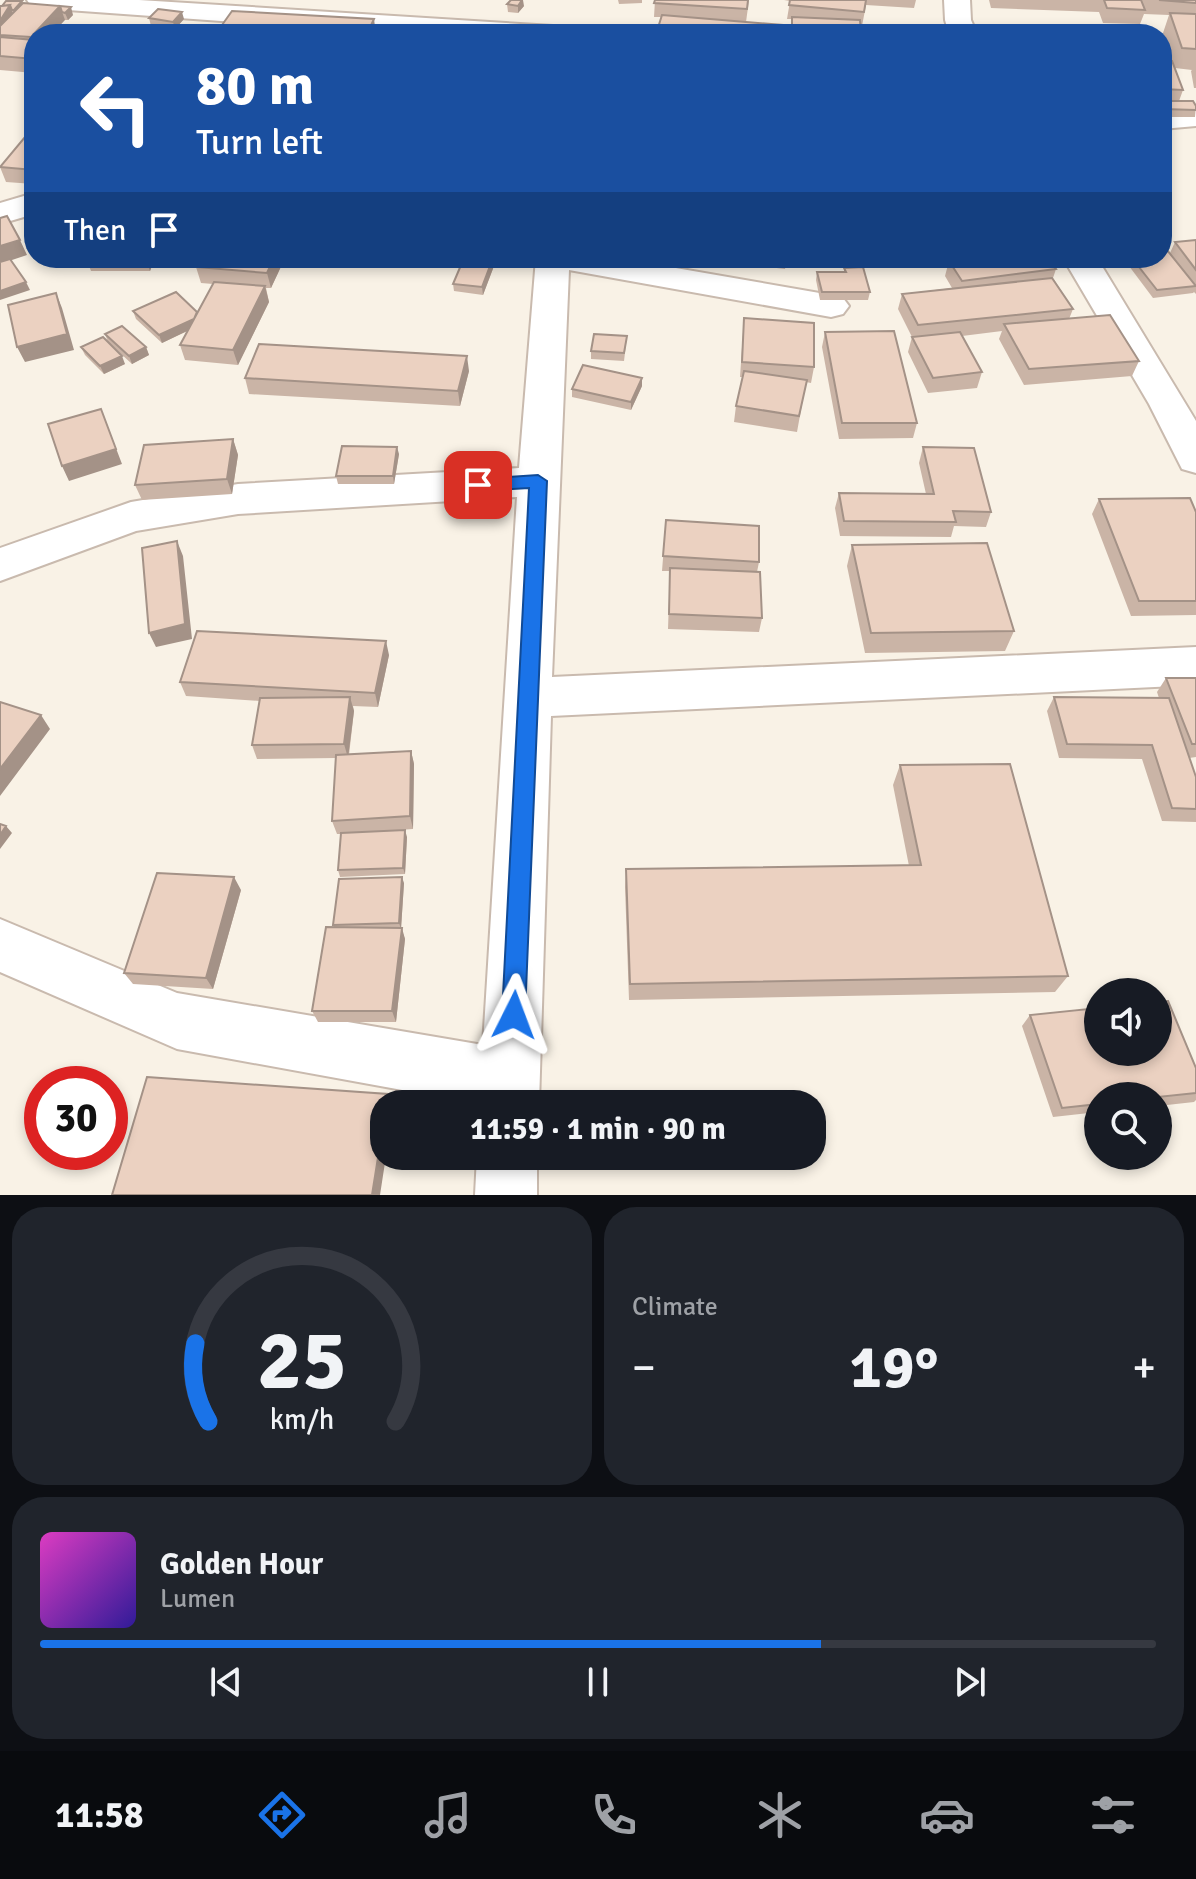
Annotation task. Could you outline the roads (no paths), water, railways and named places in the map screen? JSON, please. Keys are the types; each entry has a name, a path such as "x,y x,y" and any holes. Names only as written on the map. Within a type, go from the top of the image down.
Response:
{"street":[{"path":"28,0 206,16 490,24"},
{"path":"957,0 959,24"},
{"path":"1172,119 1196,117"},
{"path":"0,214 24,206"},
{"path":"510,1090 538,481 552,268"},
{"path":"616,268 831,306"},
{"path":"1087,268 1182,402 1196,459"},
{"path":"0,565 131,517 238,499 538,481"},
{"path":"530,698 1196,666"},
{"path":"0,945 177,1021 505,1090"},
{"path":"506,1195 507,1170"}]}
